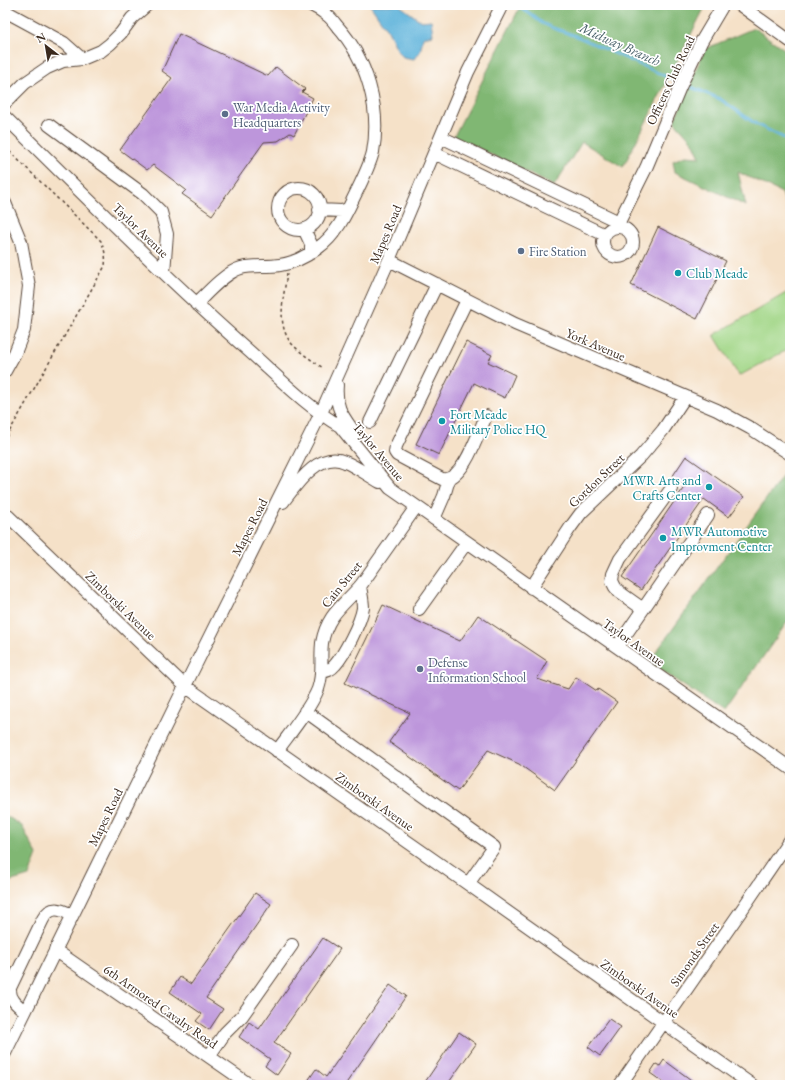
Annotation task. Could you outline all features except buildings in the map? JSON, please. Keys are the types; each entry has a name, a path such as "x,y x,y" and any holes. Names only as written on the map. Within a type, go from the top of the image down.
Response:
{"street":[{"path":"196,304 222,279 240,268 281,265 304,258 332,236 359,187 373,153 375,130 373,103 367,77 359,57 346,35 328,15 312,5"},
{"name":"Mapes Road","path":"5,1054 184,686 322,413 389,260 468,72 502,5"},
{"name":"Officers Club Road","path":"619,224 646,168 701,42 723,5"},
{"path":"740,5 790,41"},
{"path":"5,103 25,83 47,68 63,61 82,59 101,51 121,33 143,6"},
{"path":"5,11 64,42 82,59"},
{"name":"Taylor Avenue","path":"5,117 196,304 283,381 340,426 390,488 790,768"},
{"path":"49,124 143,194 162,212 167,234 164,272"},
{"path":"441,137 619,224 628,229 634,240 631,251 626,255 614,257 605,250 603,244 605,235 610,228 619,224"},
{"path":"434,153 605,235"},
{"path":"304,189 315,196 318,202 320,210 316,221 311,226 304,229 297,230 290,228 284,224 280,218 278,211 281,198 291,190 304,189"},
{"path":"5,203 21,242 29,286 24,330 15,353 5,371"},
{"path":"320,210 342,211 348,209"},
{"path":"304,229 311,244 311,253"},
{"name":"York Avenue","path":"389,260 515,324 716,410 750,428 790,454"},
{"path":"370,422 437,284"},
{"path":"449,479 442,479 398,455 395,450 467,300"},
{"path":"338,376 336,399 339,409 368,450 390,488"},
{"name":"Gordon Street","path":"532,588 577,518 641,456 663,430 685,397"},
{"path":"434,519 444,496 449,479 461,468 471,451 486,416"},
{"path":"266,524 305,475 324,461 336,459 344,461 390,488"},
{"path":"643,609 619,592 612,581 613,574 620,559 671,489"},
{"name":"Cain Street","path":"277,751 305,711 317,689 321,672 322,643 326,628 331,618 360,586 416,507"},
{"name":"Zimborski Avenue","path":"5,513 184,686 468,884 749,1084"},
{"path":"617,647 708,515"},
{"path":"419,609 467,542"},
{"path":"321,672 329,670 335,666 343,654 358,622 363,608 360,586"},
{"path":"305,711 494,847 468,884"},
{"name":"Simonds Street","path":"620,1085 790,839"},
{"path":"25,1012 12,998 10,988 43,919 48,912 56,909 72,915"},
{"path":"209,1056 225,1033 242,1016 292,945"},
{"name":"6th Armored Cavalry Road","path":"55,950 250,1085"}],"path":[{"path":"5,147 101,241 106,257 104,266 5,439"},
{"path":"287,270 282,317 286,332 292,344 297,349 322,368"}],"green space":[{"path":"521,5 706,5 623,167 582,142 554,186 454,136"},
{"path":"754,28 790,53 790,216 782,193 738,172 746,206 675,172 673,161 685,156 700,157 693,142 674,121 705,49"},
{"path":"786,293 790,299 790,348 739,376 714,335"},
{"path":"787,470 790,473 790,618 724,713 649,662"},
{"path":"5,815 22,826 37,855 29,876 5,883"}],"water":[{"path":"370,5 399,5 421,21 431,20 433,35 423,37 420,51 414,59 403,57 398,51 388,31"}],"waterway":[{"name":"Midway Branch","path":"514,5 529,13 542,23 576,36 674,80"},
{"name":"Midway Branch","path":"691,87 720,99 756,124 790,141"}],"place":[{"name":"War Media Activity Headquarters","path":"225,114"},
{"name":"Fire Station","path":"521,251"},
{"name":"Club Meade","path":"678,273"},
{"name":"Fort Meade Military Police HQ","path":"442,421"},
{"name":"MWR Arts and Crafts Center","path":"709,487"},
{"name":"MWR Automotive Improvment Center","path":"663,538"},
{"name":"Defense Information School","path":"420,669"}]}
